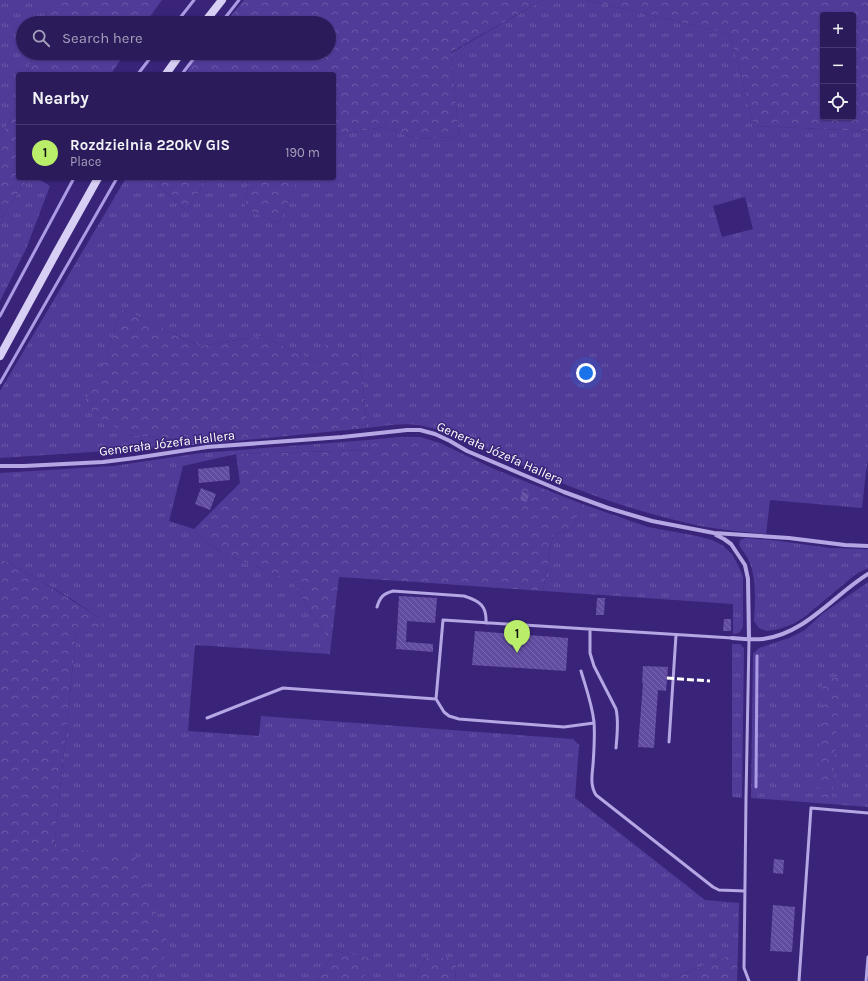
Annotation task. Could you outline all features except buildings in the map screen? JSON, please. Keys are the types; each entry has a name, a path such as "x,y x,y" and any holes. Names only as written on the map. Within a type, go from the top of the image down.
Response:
{"main road":[{"path":"209,16 222,0"},
{"path":"167,72 176,60"},
{"path":"0,356 97,180"}],"street":[{"name":"Generała Józefa Hallera","path":"0,466 103,462 207,447 420,430 442,438 467,451 541,482 608,508 652,521 714,533 789,538 845,545 868,546"},
{"path":"714,533 731,544 745,565 748,579 749,639"},
{"path":"732,638 762,639 788,632 801,625 868,574"}],"lane":[{"path":"377,607 379,599 385,593 393,591 464,596 475,599 484,606 487,615 486,623"},
{"path":"594,723 564,726 459,719 449,716 444,712 436,699 443,620 732,638"},
{"path":"590,629 590,653 594,666 616,710 618,728 616,748"},
{"path":"669,742 676,635"},
{"path":"749,639 744,968 749,981"},
{"path":"581,671 589,696 594,723 591,782 593,791 713,887 719,890 745,891"},
{"path":"207,718 283,688 436,699"},
{"path":"799,981 811,808 868,813"},
{"path":"866,981 868,957"}],"green space":[{"path":"0,0 50,0 45,16 16,16 16,60 31,60 28,72 16,72 16,109 0,138"},
{"path":"50,0 162,0 150,16 45,16"},
{"path":"244,0 543,0 451,52 459,137 417,139 384,127 336,135 336,72 187,72 195,60 336,60 336,16 231,16"},
{"path":"543,0 587,0 730,34 754,126 868,131 868,460 862,508 770,500 766,534 708,527 658,516 577,489 468,441 435,429 406,424 367,428 360,352 319,363 262,336 200,346 122,309 106,356 130,435 185,440 185,446 0,458 0,391 125,180 153,180 187,211 206,180 241,180 248,182 245,209 279,223 297,180 336,180 336,135 384,127 417,139 459,137 451,53","holes":["745,197 753,229 722,237 713,206"]},
{"path":"587,0 868,0 868,131 754,126 730,34"},
{"path":"31,60 120,60 112,72 28,72"},
{"path":"16,109 16,180 27,180 2,217 0,216 0,138"},
{"path":"27,180 40,180 50,186 26,249 0,301 0,216 2,217"},
{"path":"153,180 206,180 187,211"},
{"path":"241,180 297,180 279,223 245,209 248,182"},
{"path":"122,309 200,346 262,336 319,363 325,345 360,352 367,428 185,446 185,440 130,435 82,408 106,356"},
{"path":"399,437 420,437 440,443 494,469 582,504 572,530 553,534 543,591 339,577 331,644 292,581 223,553 204,541 194,529 240,483 236,454 369,450 368,440"},
{"path":"368,440 369,450 236,454 183,466 169,521 194,529 204,541 223,553 292,581 331,644 330,654 195,645 188,731 259,736 261,716 573,739 579,745 575,798 705,900 739,903 738,952 665,981 455,981 457,958 425,958 413,981 361,981 374,959 335,951 317,981 147,981 170,948 54,848 76,635 85,626 99,618 63,594 0,558 0,473 113,466 201,453"},
{"path":"582,504 648,527 697,536 712,540 722,545 732,554 743,576 743,626 741,631 733,634 733,604 543,591 553,534 572,530"},
{"path":"745,538 830,548 868,549 868,568 856,574 803,618 793,624 767,631 759,628 754,621 755,591 752,568 739,545 740,540"},
{"path":"0,558 41,581 99,618 102,628 85,626 76,635 54,848 135,855 170,949 147,981 0,981"},
{"path":"868,582 868,807 751,798 753,654 759,648 789,638 805,630 822,614"},
{"path":"732,644 740,644 744,648 742,798 732,797"},
{"path":"823,677 840,678 832,798 817,797"},
{"path":"335,951 375,959 361,981 317,981"},
{"path":"738,952 737,981 665,981"},
{"path":"425,958 457,958 455,981 413,981"}],"waterway":[{"path":"181,16 194,0"},
{"path":"226,16 239,0"},
{"path":"140,72 149,60"},
{"path":"184,72 193,60"},
{"path":"0,316 73,180"},
{"path":"0,383 116,180"},
{"path":"756,787 757,656"}],"railway":[{"path":"667,678 710,681"}],"place":[{"name":"Rozdzielnia 220kV GIS","path":"517,653"}]}
